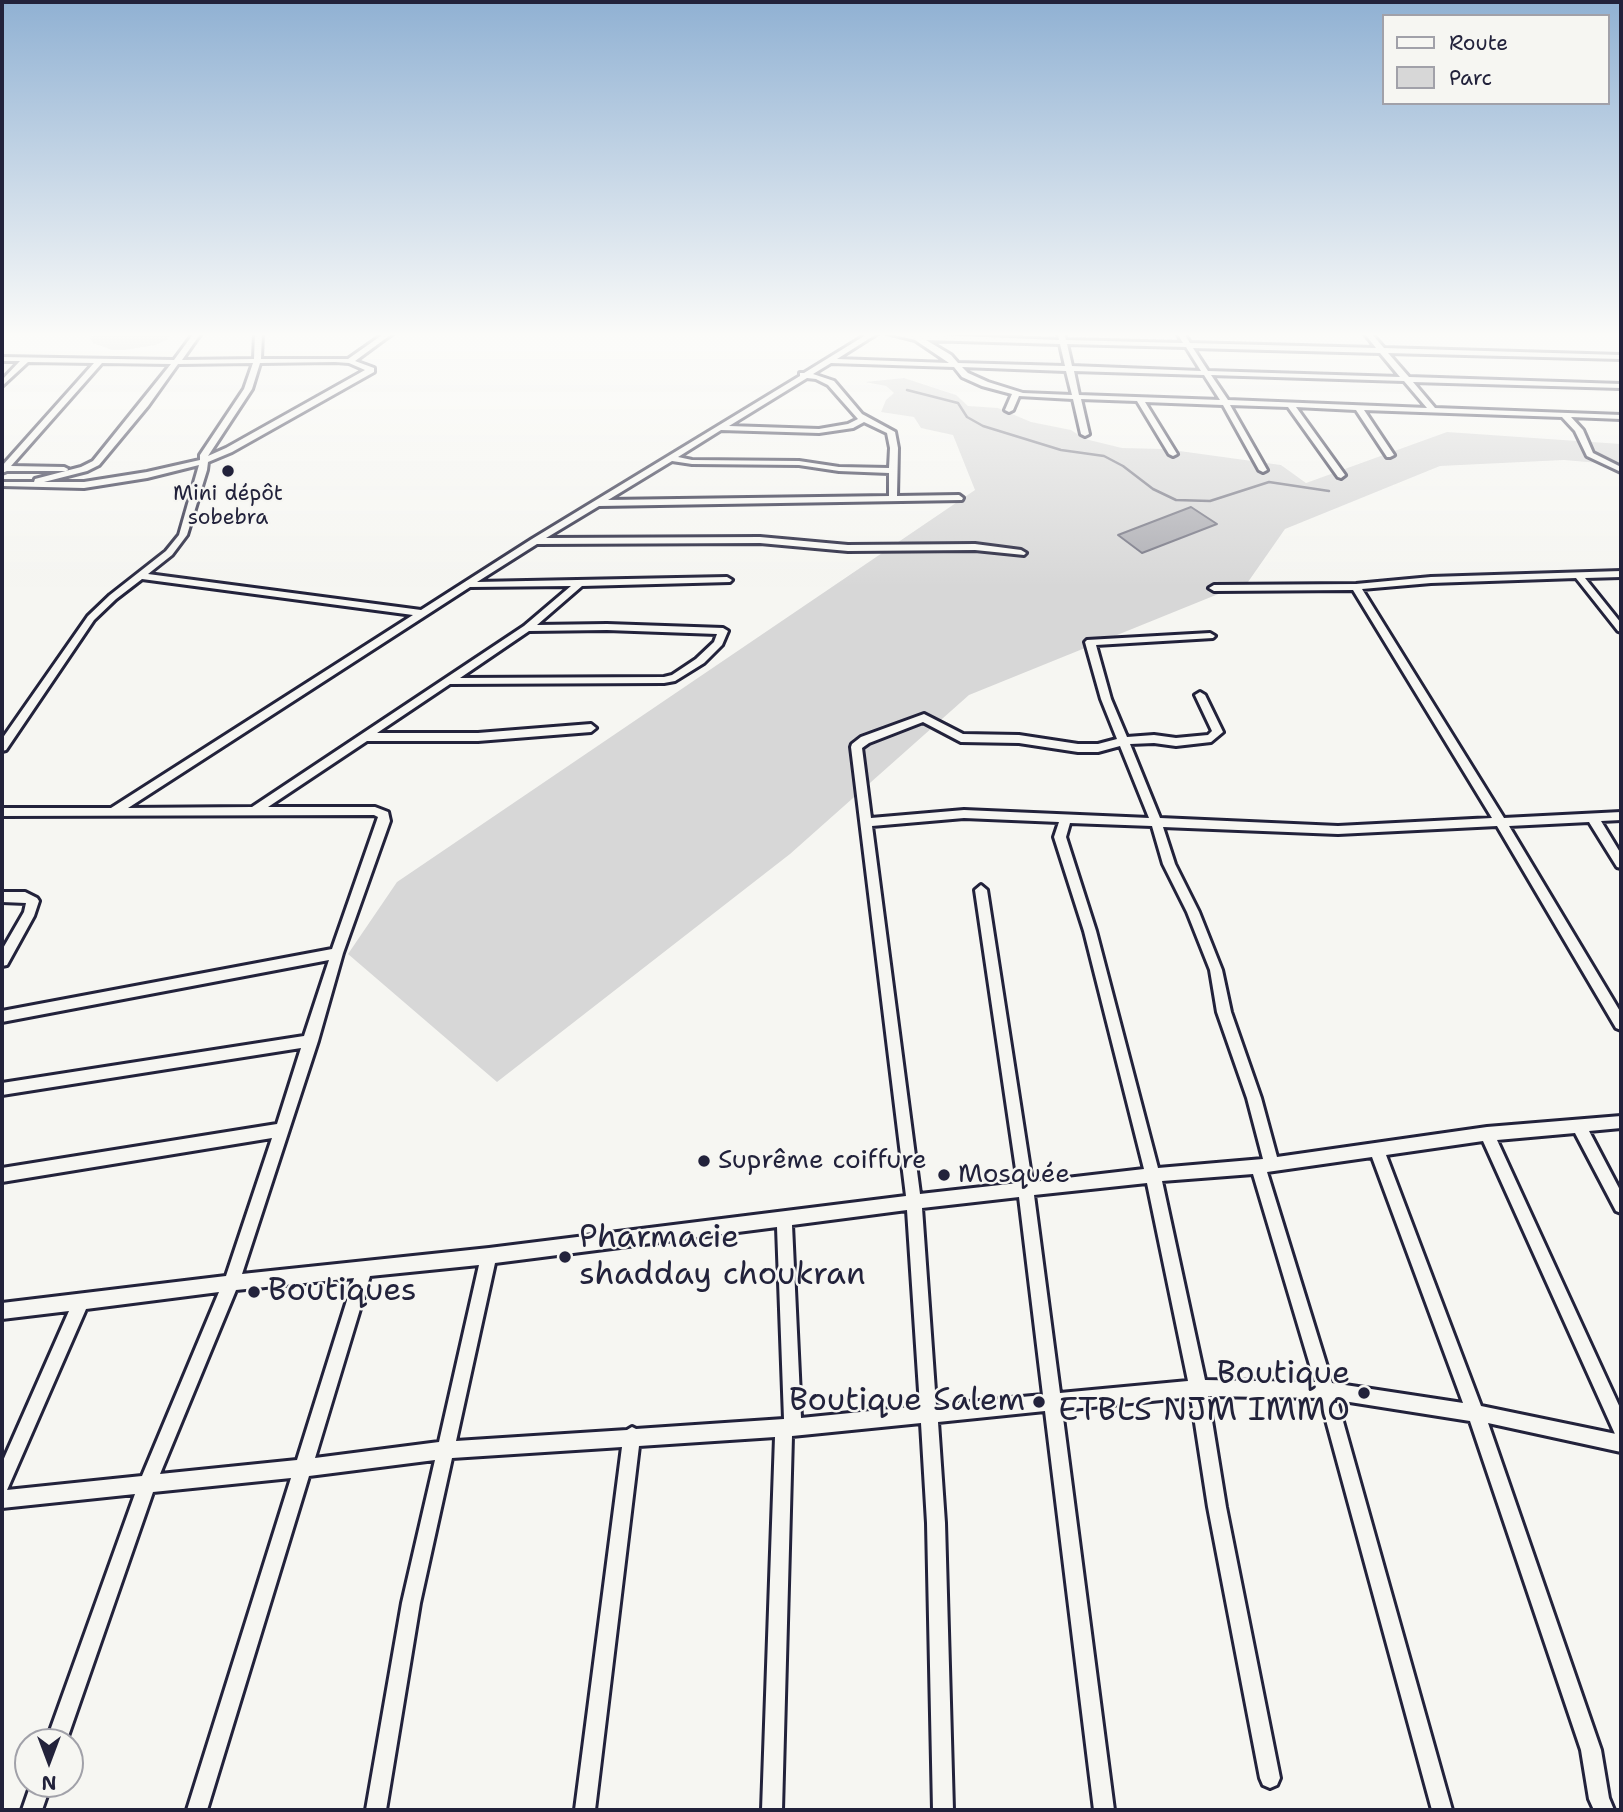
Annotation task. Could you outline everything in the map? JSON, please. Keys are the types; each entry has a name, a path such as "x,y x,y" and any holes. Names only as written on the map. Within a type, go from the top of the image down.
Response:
{"street":[{"path":"3,469 49,418"},
{"path":"2,495 96,463 132,418"},
{"path":"2,747 91,618 169,553 183,535 192,500 204,470 206,449 227,418"},
{"path":"2,484 93,484 147,475 204,460 229,450 287,418"},
{"path":"113,811 535,541 735,418"},
{"path":"1081,418 1085,435"},
{"path":"1151,418 1173,454"},
{"path":"1234,418 1263,470"},
{"path":"1299,418 1341,475"},
{"path":"1365,418 1390,455"},
{"path":"1567,418 1579,430 1590,454 1621,470"},
{"path":"719,428 819,431 850,426 863,419 891,432 894,448 893,499"},
{"path":"669,458 692,462 778,462 839,469 893,471"},
{"path":"3,469 84,469"},
{"path":"599,503 958,498"},
{"path":"535,541 761,540 848,548 975,548 1021,553"},
{"path":"1214,588 1356,587 1431,580 1621,575"},
{"path":"143,576 422,613"},
{"path":"1579,576 1620,625"},
{"path":"468,585 515,582 578,585 727,580"},
{"path":"256,810 527,628 578,585"},
{"path":"1356,587 1621,1024"},
{"path":"449,681 675,678 700,661 719,643 723,631 607,626 527,628"},
{"path":"1210,636 1090,642 1106,699 1156,822 1169,864 1193,912 1216,970 1224,1012 1254,1098 1265,1166 1442,1810"},
{"path":"943,1810 936,1523 914,1202 856,747 865,740 925,718 961,738 1019,739 1088,748 1124,741 1154,739 1176,742 1211,738 1218,732 1200,695"},
{"path":"365,737 478,737 591,728"},
{"path":"2,811 375,811 384,815 231,1283 147,1485 61,1728"},
{"path":"867,822 964,814 1066,817 1101,822 1156,822 1247,829 1338,830 1621,816"},
{"path":"1066,817 1060,837 1090,931 1153,1175 1198,1388 1214,1495 1270,1778"},
{"path":"1592,818 1621,864"},
{"path":"981,890 1026,1190 1104,1810"},
{"path":"2,897 24,897 33,901 30,913 2,961"},
{"path":"2,1016 337,953"},
{"path":"2,1089 311,1041"},
{"path":"2,1311 231,1283 364,1271 914,1202 1153,1175 1265,1166 1487,1134 1621,1122"},
{"path":"1579,1127 1621,1206"},
{"path":"2,1175 282,1130"},
{"path":"1487,1134 1621,1428"},
{"path":"1377,1150 1476,1414 1591,1750 1599,1799 1604,1810"},
{"path":"772,1810 789,1428 784,1218"},
{"path":"376,1810 411,1603 489,1256"},
{"path":"197,1810 364,1271"},
{"path":"2,1483 81,1301"},
{"path":"2,1499 303,1468 445,1450 789,1428 1198,1388 1326,1390 1476,1414 1621,1444"},
{"path":"585,1810 632,1436"}],"green space":[{"path":"914,418 1021,418 1071,430 1085,439 1122,448 1165,449 1281,465 1306,483 1447,432 1621,444 1621,465 1564,460 1440,466 1285,529 1248,582 969,695 790,854 497,1082 348,954 397,882 975,490 953,435 921,428"}],"shaded area":[{"path":"1191,507 1217,524 1142,553 1118,535"}],"waterway":[{"path":"968,418 983,426 1061,450 1104,456 1123,466 1153,489 1176,500 1210,501 1269,482 1329,491"}],"place":[{"name":"Mini dépôt sobebra","path":"228,471"},
{"name":"Suprême coiffure","path":"704,1161"},
{"name":"Mosquée","path":"944,1175"},
{"name":"Pharmacie shadday choukran","path":"565,1257"},
{"name":"Boutiques","path":"254,1292"},
{"name":"Boutique ETBLS NJM IMMO","path":"1364,1393"},
{"name":"Boutique Salem","path":"1039,1402"}]}
